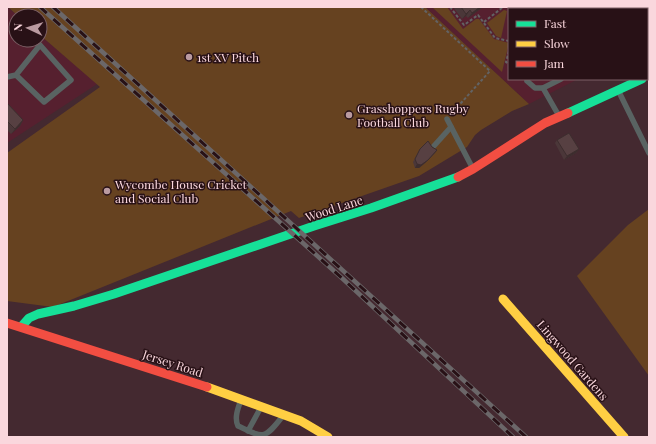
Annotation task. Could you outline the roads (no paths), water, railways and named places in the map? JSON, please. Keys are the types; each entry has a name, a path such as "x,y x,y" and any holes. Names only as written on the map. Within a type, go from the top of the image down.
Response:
{"street":[{"name":"Wood Lane","path":"21,327 29,318 38,314 74,306 114,294 371,208 455,178 473,169 544,123 640,80"},
{"name":"Lingwood Gardens","path":"503,299 542,341 586,395 624,437"},
{"name":"Jersey Road","path":"7,323 134,363 262,407 301,421 328,437"}],"lane":[{"path":"7,77 16,75 40,45 71,80 44,102 16,75"},
{"path":"527,82 535,88 543,88 559,80"},
{"path":"543,88 559,116"},
{"path":"618,90 649,153"},
{"path":"447,119 473,169"},
{"path":"433,147 451,127"},
{"path":"241,400 237,411 236,422 238,426 248,431 262,435 267,434 284,415"},
{"path":"248,431 262,407"}],"railway":[{"path":"40,7 343,279 513,437"},
{"path":"53,7 526,437"}],"place":[{"name":"1st XV Pitch","path":"189,57"},
{"name":"Grasshoppers Rugby Football Club","path":"349,115"},
{"name":"Wycombe House Cricket and Social Club","path":"107,191"}]}
